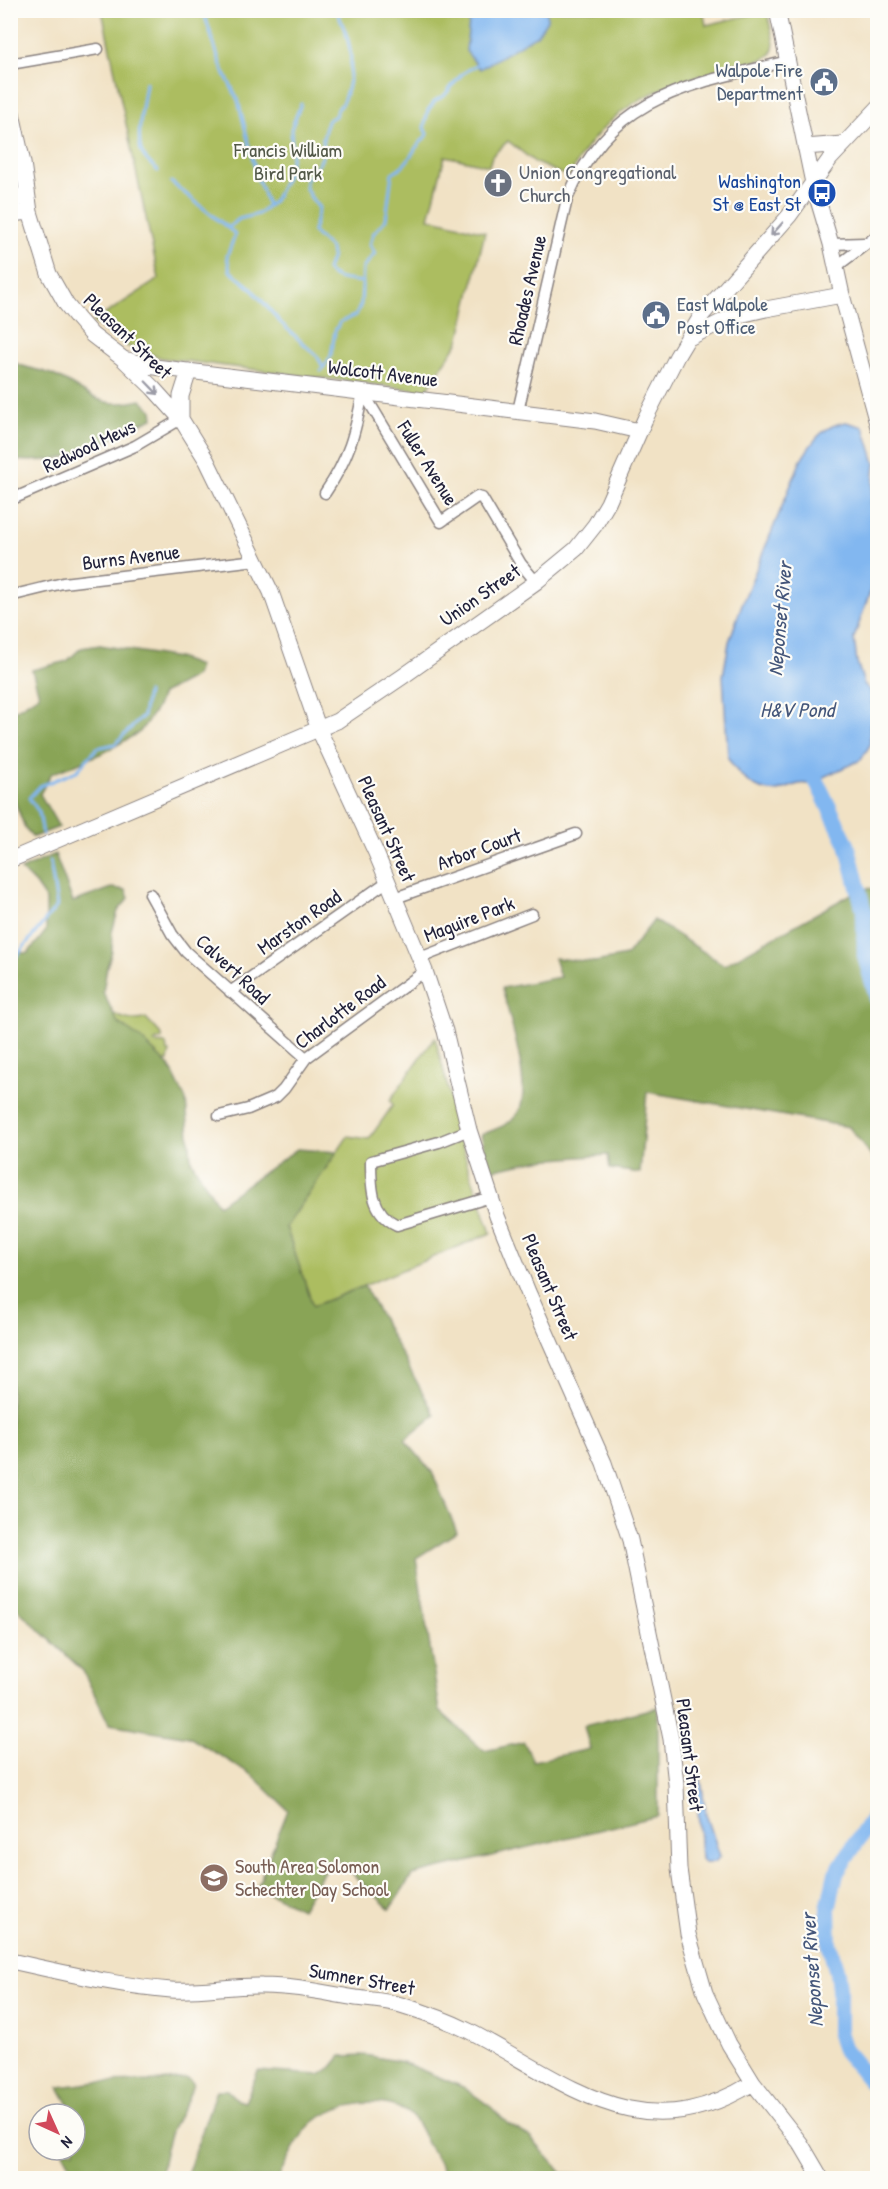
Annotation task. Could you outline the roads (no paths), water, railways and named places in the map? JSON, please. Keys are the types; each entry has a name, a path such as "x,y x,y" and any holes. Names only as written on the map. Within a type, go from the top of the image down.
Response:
{"street":[{"path":"777,10 813,183 837,266 842,295 878,427"},
{"path":"10,64 98,49"},
{"name":"Rhoades Avenue","path":"518,411 567,199 576,178 590,156 619,124 648,103 671,92 788,60"},
{"name":"Pleasant Street","path":"10,104 30,212 49,274 66,304 92,335 122,358 181,419 217,480 276,603 319,730 388,881 422,965 445,1031 469,1130 491,1197 528,1292 604,1463 625,1522 671,1739 679,1869 688,1934 701,1982 714,2015 753,2083 801,2144 821,2178"},
{"name":"Union Street","path":"10,860 337,721 536,582 576,549 596,525 608,503 639,431 677,356 701,316 789,216 843,144 878,108"},
{"path":"805,147 843,144"},
{"path":"10,204 27,192"},
{"path":"10,214 30,212"},
{"path":"837,266 878,235"},
{"path":"831,244 866,243"},
{"path":"689,338 731,317 842,295"},
{"name":"Wolcott Avenue","path":"122,358 147,366 595,421 639,431"},
{"name":"Pleasant Street","path":"181,419 181,396 189,371"},
{"path":"325,493 339,472 352,444 363,392"},
{"name":"Fuller Avenue","path":"363,392 441,522 477,497 482,498 521,564 536,582"},
{"name":"Redwood Mews","path":"10,500 135,446 181,419"},
{"name":"Burns Avenue","path":"10,596 63,583 256,560"},
{"name":"Arbor Court","path":"395,898 576,834"},
{"name":"Marston Road","path":"230,992 388,881"},
{"name":"Calvert Road","path":"150,894 172,934 186,952 306,1058"},
{"name":"Maguire Park","path":"422,965 532,914"},
{"name":"Charlotte Road","path":"219,1116 248,1109 276,1097 285,1089 306,1058 422,965"},
{"path":"469,1130 439,1142 371,1161 371,1185 376,1204 385,1220 397,1226 491,1197"},
{"name":"Sumner Street","path":"10,1961 141,1987 173,1990 261,1986 320,1991 398,2004 443,2019 468,2031 573,2090 601,2102 629,2109 648,2112 674,2111 701,2106 736,2093 753,2083"}],"water":[{"path":"472,10 547,11 547,20 537,35 480,69 466,51"},
{"name":"H&V Pond","path":"846,422 864,427 875,463 871,505 877,548 870,592 854,638 857,662 864,684 871,691 874,721 870,724 870,745 861,760 808,784 768,791 748,782 728,758 723,676 729,642 742,604 801,460 824,431"},
{"path":"698,1775 701,1780 706,1814 720,1856 715,1862 704,1862 701,1859 698,1808 693,1778"}],"waterway":[{"path":"203,10 221,66 238,100 257,177 268,205"},
{"path":"336,10 348,42 350,73 343,101 335,116 327,121 323,139 324,153 319,164 306,179 306,189 319,208 313,232 331,249 332,256 327,270 338,278 363,282"},
{"path":"321,371 331,356 335,331 340,322 356,315 361,304 363,268 375,253 370,245 373,234 386,219 392,173 404,164 426,136 424,128 428,110 436,100 444,96 462,74 478,64"},
{"path":"146,83 140,146 145,158 158,171"},
{"path":"228,228 239,219 258,214 274,201 289,171 292,154 291,129 301,104"},
{"path":"171,182 233,232 235,235 227,256 230,271 251,288 281,323 318,357 323,367"},
{"path":"43,835 39,812 29,798 40,786 77,771 97,748 115,744 143,716 147,693"},
{"name":"Neponset River","path":"806,760 847,844 864,911 865,956 878,1001"},
{"path":"10,964 57,906 50,861"},
{"name":"Neponset River","path":"878,1810 836,1873 828,1909 829,1943 839,1988 839,2035 844,2050 878,2091"}],"place":[{"name":"Walpole Fire Department","path":"824,82"},
{"name":"Union Congregational Church","path":"498,183"},
{"name":"Washington St @ East St","path":"822,193"},
{"name":"East Walpole Post Office","path":"656,315"},
{"name":"South Area Solomon Schechter Day School","path":"214,1878"}],"park label":[{"name":"Francis William Bird Park","path":"288,162"}]}
